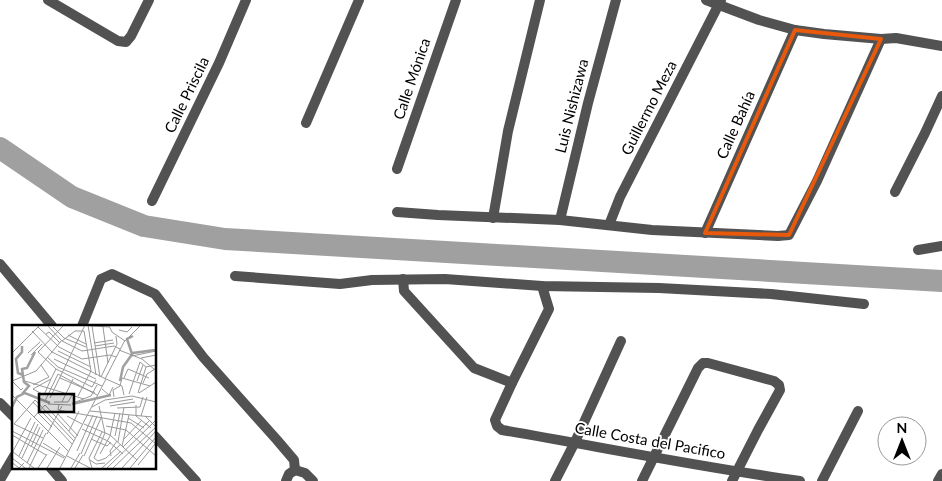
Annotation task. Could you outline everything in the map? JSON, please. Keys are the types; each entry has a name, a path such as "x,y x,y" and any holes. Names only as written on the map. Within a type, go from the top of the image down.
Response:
{"street":[{"path":"48,0 118,41 126,42 131,36 149,0"},
{"name":"Calle Priscila","path":"152,201 219,63 246,0"},
{"path":"306,123 359,0"},
{"name":"Calle Mónica","path":"397,169 456,0"},
{"path":"493,218 508,131 540,0"},
{"name":"Luis Nishizawa","path":"560,220 616,0"},
{"path":"706,0 719,3 759,20 795,30 881,39 896,38 942,46"},
{"name":"Guillermo Meza","path":"609,225 620,197 719,3"},
{"name":"Calle Bahía","path":"705,232 795,30"},
{"path":"397,212 560,220 652,230 789,235 817,181 881,39"},
{"path":"895,192 942,96"},
{"path":"918,250 942,246"},
{"path":"0,264 51,325"},
{"path":"82,325 101,279 112,274 155,294 203,357 294,460 295,470"},
{"path":"235,276 340,284 372,280 445,279 542,286 659,288 761,293 864,304"},
{"path":"403,279 404,291 474,368 512,383 549,309 542,286"},
{"path":"556,481 576,442 621,341"},
{"path":"642,481 698,368 703,363 774,381 779,385 780,390 734,477"},
{"name":"Calle Costa del Pacifico","path":"512,383 495,420 497,426 502,430 655,457 734,477 800,481"},
{"path":"0,403 12,415"},
{"path":"822,481 858,411"},
{"path":"158,439 196,481"},
{"path":"0,480 12,459"},
{"path":"51,468 62,481"},
{"path":"286,481 289,474 295,470"},
{"path":"295,470 305,473 313,481"},
{"path":"938,481 942,474"}],"highlighted area":[{"path":"795,30 881,39 789,235 705,233"}],"waterway":[{"path":"0,148 72,197 144,226 225,239 942,281"}]}
